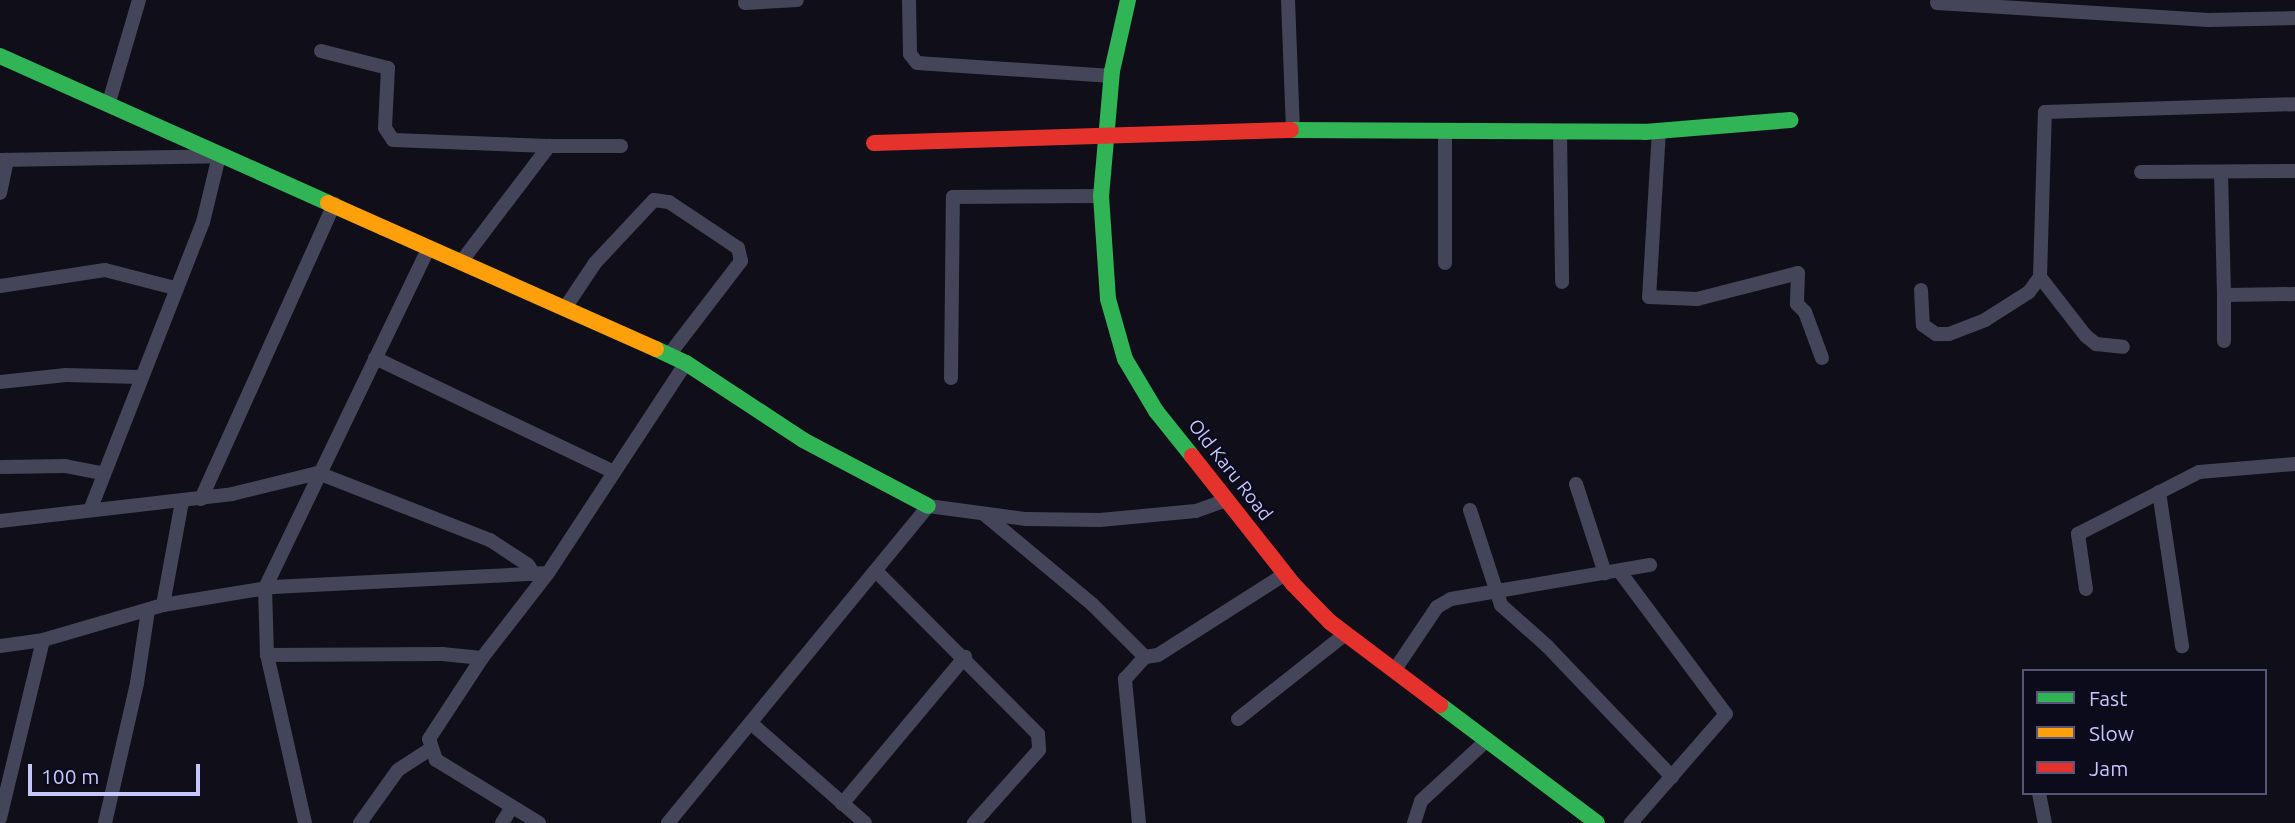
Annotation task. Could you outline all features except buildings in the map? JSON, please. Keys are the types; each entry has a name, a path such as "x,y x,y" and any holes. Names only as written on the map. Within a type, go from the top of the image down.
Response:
{"street":[{"path":"109,102 139,0"},
{"path":"745,3 797,0"},
{"path":"909,0 910,54 917,63 1112,76"},
{"name":"Old Karu Road","path":"1128,0 1112,76 1101,196 1108,299 1125,359 1144,392 1285,574 1344,635 1597,823"},
{"path":"1288,0 1293,130"},
{"path":"1937,3 2208,20 2295,18"},
{"path":"321,51 387,68 385,128 393,140 621,146"},
{"path":"0,56 109,102 219,156 334,204 686,363 803,440 928,506 1026,519 1154,517 1227,500"},
{"path":"1921,290 1923,325 1936,334 1949,334 1985,320 2029,292 2040,277 2045,112 2295,104"},
{"path":"874,143 1293,130 1659,130 1791,120"},
{"path":"1659,130 1649,297 1697,299 1797,274 1797,304 1805,312 1822,358"},
{"path":"1445,131 1445,263"},
{"path":"1560,132 1562,282"},
{"path":"461,262 549,146"},
{"path":"0,193 3,160 219,156"},
{"path":"90,510 102,473 203,222 219,156"},
{"path":"2141,172 2295,171"},
{"path":"2221,172 2224,341"},
{"path":"951,378 953,197 1101,196"},
{"path":"565,308 595,263 653,200 669,202 738,248 741,261 669,355"},
{"path":"201,499 334,204"},
{"path":"305,823 267,655 265,588 429,247"},
{"path":"0,286 105,270 175,288"},
{"path":"2040,277 2086,336 2096,344 2123,347"},
{"path":"2224,295 2295,294"},
{"path":"375,358 614,472"},
{"path":"538,823 436,760 429,750 429,739 686,363"},
{"path":"0,382 66,375 140,377"},
{"path":"2085,589 2078,534 2199,472 2295,464 2295,471"},
{"path":"2,467 57,466 102,473"},
{"path":"0,521 201,499 318,473 490,540 541,573"},
{"path":"1576,484 1605,573"},
{"path":"2160,492 2182,646"},
{"path":"163,605 182,501"},
{"path":"668,823 752,724 928,506"},
{"path":"1470,510 1496,589 1509,615 1547,646 1672,777"},
{"path":"983,513 1092,604 1145,657"},
{"path":"1394,671 1437,607 1451,599 1496,589 1620,572 1650,565"},
{"path":"876,570 965,657 1038,734 1039,750 974,823"},
{"path":"1620,572 1726,714 1631,823"},
{"path":"0,646 43,640 163,605 265,588 541,573"},
{"path":"1139,823 1136,761 1125,679 1145,657 1158,655 1285,574"},
{"path":"105,823 137,683 148,610"},
{"path":"1238,719 1344,635"},
{"path":"0,818 43,640"},
{"path":"267,655 442,654 482,659"},
{"path":"842,804 965,657"},
{"path":"752,724 864,823"},
{"path":"1413,823 1421,801 1487,740"},
{"path":"359,823 397,770 429,750"},
{"path":"2039,795 2045,823"},
{"path":"502,823 512,807"}],"traffic: fast":[{"path":"1128,0 1112,71 1101,196 1108,299 1125,359 1156,411 1192,456"},
{"path":"0,56 328,203"},
{"path":"1291,130 1645,132 1791,120"},
{"path":"656,349 686,363 803,440 928,506"},
{"path":"1440,705 1597,823"}],"traffic: slow":[{"path":"328,203 656,349"}],"traffic: jam":[{"path":"874,143 1291,130"},
{"path":"1192,456 1293,584 1330,622 1440,705"}]}
